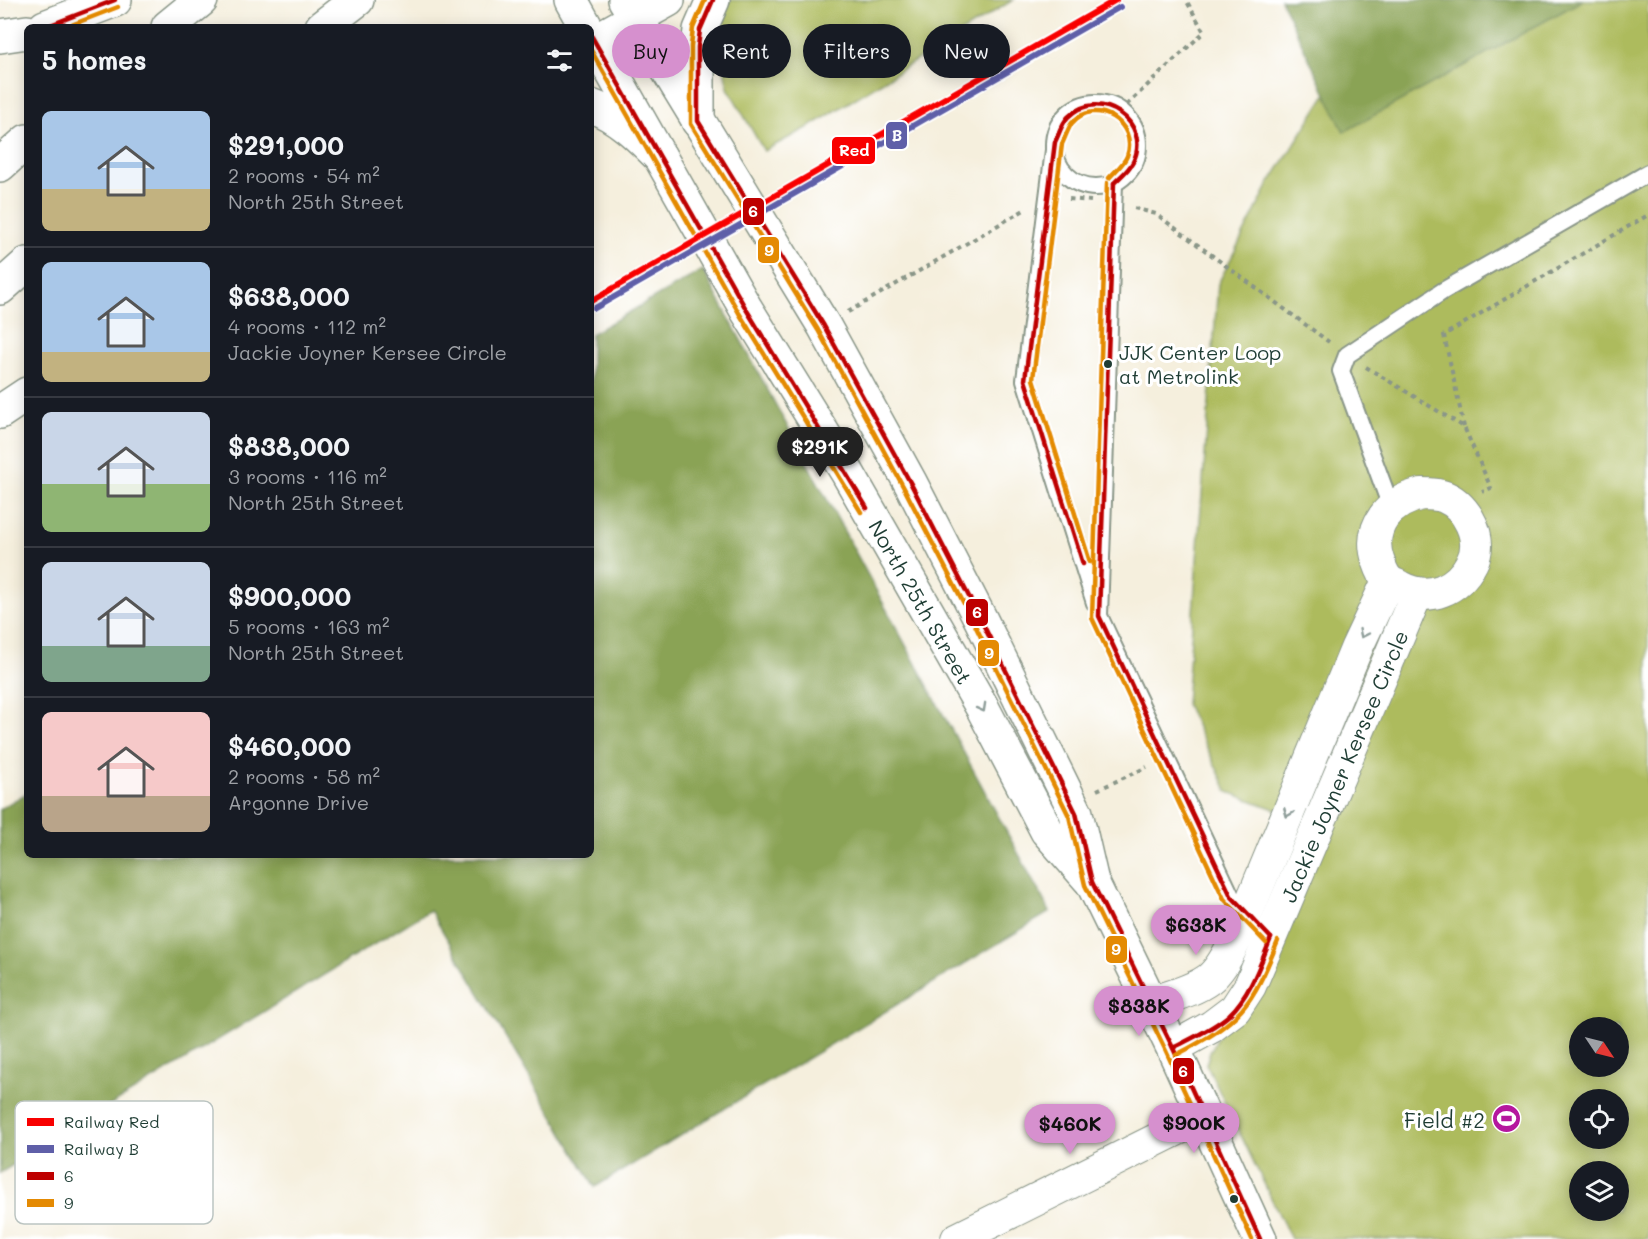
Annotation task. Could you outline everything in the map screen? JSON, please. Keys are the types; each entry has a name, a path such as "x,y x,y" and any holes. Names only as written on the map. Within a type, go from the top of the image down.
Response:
{"main road":[{"path":"53,24 115,0"},
{"path":"172,24 201,0"},
{"path":"326,24 357,0"},
{"name":"North 25th Street","path":"571,0 584,24"},
{"path":"594,34 630,9 668,0"},
{"path":"698,121 700,30 713,0"},
{"name":"North 25th Street","path":"630,9 824,326 934,527 1076,813 1092,882 1173,1048 1260,1239"},
{"path":"0,36 24,32"},
{"name":"North 25th Street","path":"594,41 746,309 847,472 982,707 1047,831 1092,882"},
{"path":"594,107 603,110 637,134 660,157"},
{"path":"0,165 24,144"},
{"path":"0,288 24,267"},
{"path":"0,412 24,396"}],"street":[{"path":"1422,494 1444,496 1458,505 1468,517 1476,540 1474,557 1465,576 1447,590 1425,595 1407,591 1388,581 1375,551 1380,521 1391,507 1406,497 1422,494"},
{"name":"Jackie Joyner Kersee Circle","path":"1151,1003 1210,978 1236,939 1357,647 1388,581"},
{"name":"Jackie Joyner Kersee Circle","path":"1173,1048 1211,1027 1235,1009 1251,986 1417,593"},
{"path":"957,1239 1204,1116"}],"lane":[{"path":"1054,142 1059,165 1068,177 1080,184 1100,187 1114,183 1128,173 1136,161 1138,147 1133,125 1120,111 1107,105 1090,104 1077,108 1065,118 1058,130 1054,142 1025,380 1099,616 1231,896 1271,938"},
{"path":"1391,507 1341,371 1347,355 1443,291 1648,173"},
{"path":"1099,616 1114,183"}],"path":[{"path":"1120,111 1204,32 1186,0"},
{"path":"824,326 1048,196 1113,203 1156,214 1329,342"},
{"path":"1458,505 1491,488 1464,428 1444,335 1648,215"},
{"path":"1365,366 1464,428"},
{"path":"1096,791 1147,767"}],"green space":[{"path":"727,0 1013,0 975,24 923,24 923,56 911,64 911,24 803,24 803,78 888,78 811,126 764,151 728,88 726,78 791,78 791,24 718,24 720,9"},
{"path":"1281,0 1583,0 1344,132"},
{"path":"1464,0 1648,0 1648,1239 1291,1239 1206,1064 1210,1052 1329,829 1228,792 1186,704 1218,284 1269,184 1340,72"},
{"path":"703,270 1050,912 595,1187 430,910 118,1101 15,1101 15,1164 0,1173 0,809 24,795 24,858 594,858 594,332"}],"rail line":[{"name":"Red","path":"594,299 1116,0"},
{"name":"B","path":"595,308 1120,7"}],"transit line":[{"name":"6","path":"53,24 115,0"},
{"name":"9","path":"705,0 693,28 691,124 818,330 974,623 1069,816 1085,885 1166,1051 1252,1239"},
{"name":"6","path":"713,0 700,30 698,121 824,326 911,484 981,620 1076,813 1092,882 1173,1048 1260,1239"},
{"name":"9","path":"74,24 118,7"},
{"name":"6","path":"594,40 746,309 867,508"},
{"name":"9","path":"594,55 739,313 861,512"},
{"name":"6","path":"1083,564 1025,380 1055,142 1066,119 1081,108 1094,105 1107,107 1120,113 1136,134 1137,147 1133,162 1114,183"},
{"name":"9","path":"1090,562 1033,379 1062,144 1072,123 1081,115 1092,112 1103,113 1113,117 1127,133 1129,144 1127,156 1109,178"},
{"name":"9","path":"1107,183 1092,618 1224,899 1266,943"},
{"name":"6","path":"1114,183 1099,616 1231,896 1271,938"},
{"name":"6","path":"1173,1048 1216,1025 1229,1015 1243,998 1254,979 1271,938"},
{"name":"9","path":"1176,1055 1216,1032 1241,1010 1260,982 1278,941"}],"place":[{"name":"JJK Center Loop at Metrolink","path":"1108,364"},
{"name":"Field #2","path":"1506,1119"}]}
